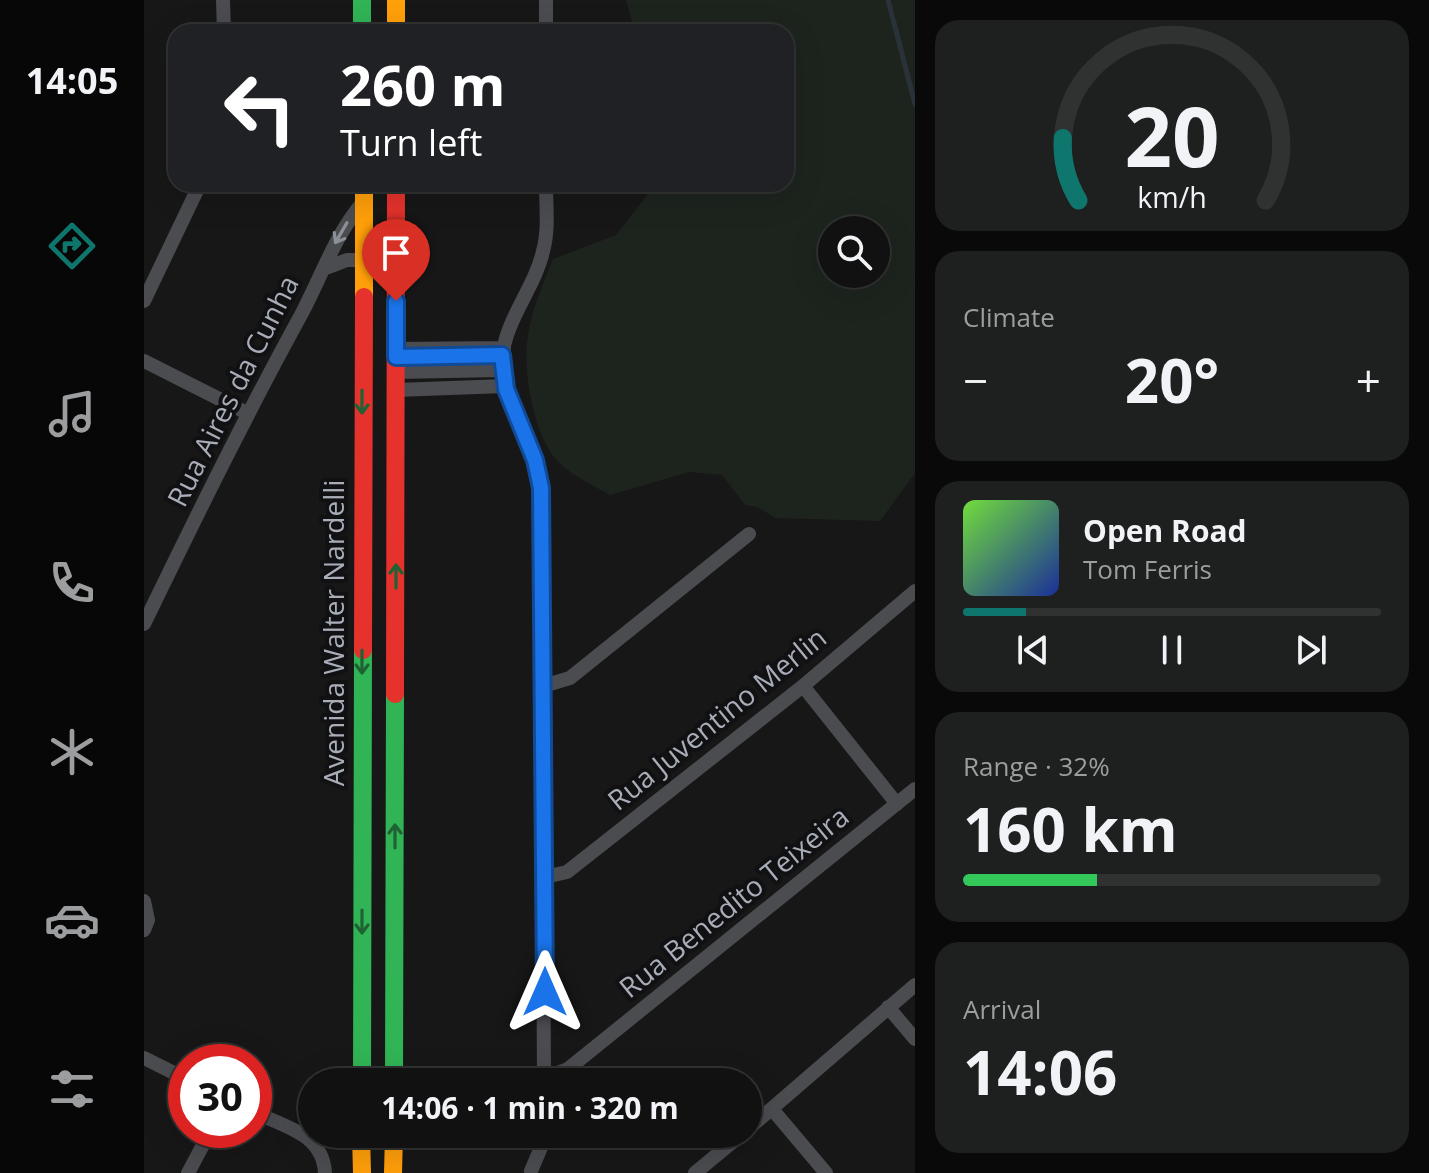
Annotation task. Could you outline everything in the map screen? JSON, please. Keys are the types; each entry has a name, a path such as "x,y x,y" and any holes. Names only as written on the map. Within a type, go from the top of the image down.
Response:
{"street":[{"path":"223,0 224,24"},
{"path":"362,0 362,24"},
{"path":"396,0 396,24"},
{"path":"546,0 546,24"},
{"path":"144,301 196,192"},
{"path":"394,1068 396,192"},
{"path":"544,1068 541,488 535,460 504,368 543,252 546,192"},
{"name":"Avenida Walter Nardelli","path":"362,1068 364,193"},
{"name":"Rua Aires da Cunha","path":"144,624 247,413 326,268 336,238 364,193"},
{"name":"Rua Aires da Cunha","path":"326,268 347,260 362,260"},
{"path":"362,308 374,356 387,371 504,368"},
{"path":"144,361 247,413"},
{"path":"396,370 504,368"},
{"path":"543,686 570,678 749,534"},
{"name":"Rua Juventino Merlin","path":"545,877 567,872 803,686 915,591"},
{"path":"803,686 897,804"},
{"name":"Rua Benedito Teixeira","path":"569,1068 915,789"},
{"path":"144,901 148,920 144,930"},
{"path":"762,1117 915,985"},
{"path":"888,1007 915,1039"},
{"path":"144,1058 168,1070"},
{"path":"772,1109 826,1173"},
{"path":"272,1120 313,1139 322,1151 325,1170"},
{"path":"188,1173 201,1148"},
{"path":"361,1148 362,1173"},
{"path":"393,1173 394,1148"},
{"path":"531,1171 541,1148"},
{"path":"695,1173 725,1148"}],"shaded area":[{"path":"626,0 915,0 915,473 880,521 776,518 757,507 745,505 722,475 689,472 610,495 565,468 547,446 539,427 527,366 533,314 553,259 616,235 650,192 794,192 794,24 633,24"}],"waterway":[{"path":"888,0 915,104"}],"traffic: fast":[{"path":"362,0 362,24"},
{"path":"362,1068 363,650"},
{"path":"394,1068 395,694"}],"traffic: slow":[{"path":"396,0 396,24"},
{"path":"364,192 364,297"},
{"path":"361,1148 362,1173"},
{"path":"393,1173 394,1148"}],"traffic: jam":[{"path":"395,694 396,192"},
{"path":"363,650 364,297"}],"route":[{"path":"396,301 396,357 502,355 506,389 539,477 542,501 545,992"}]}
